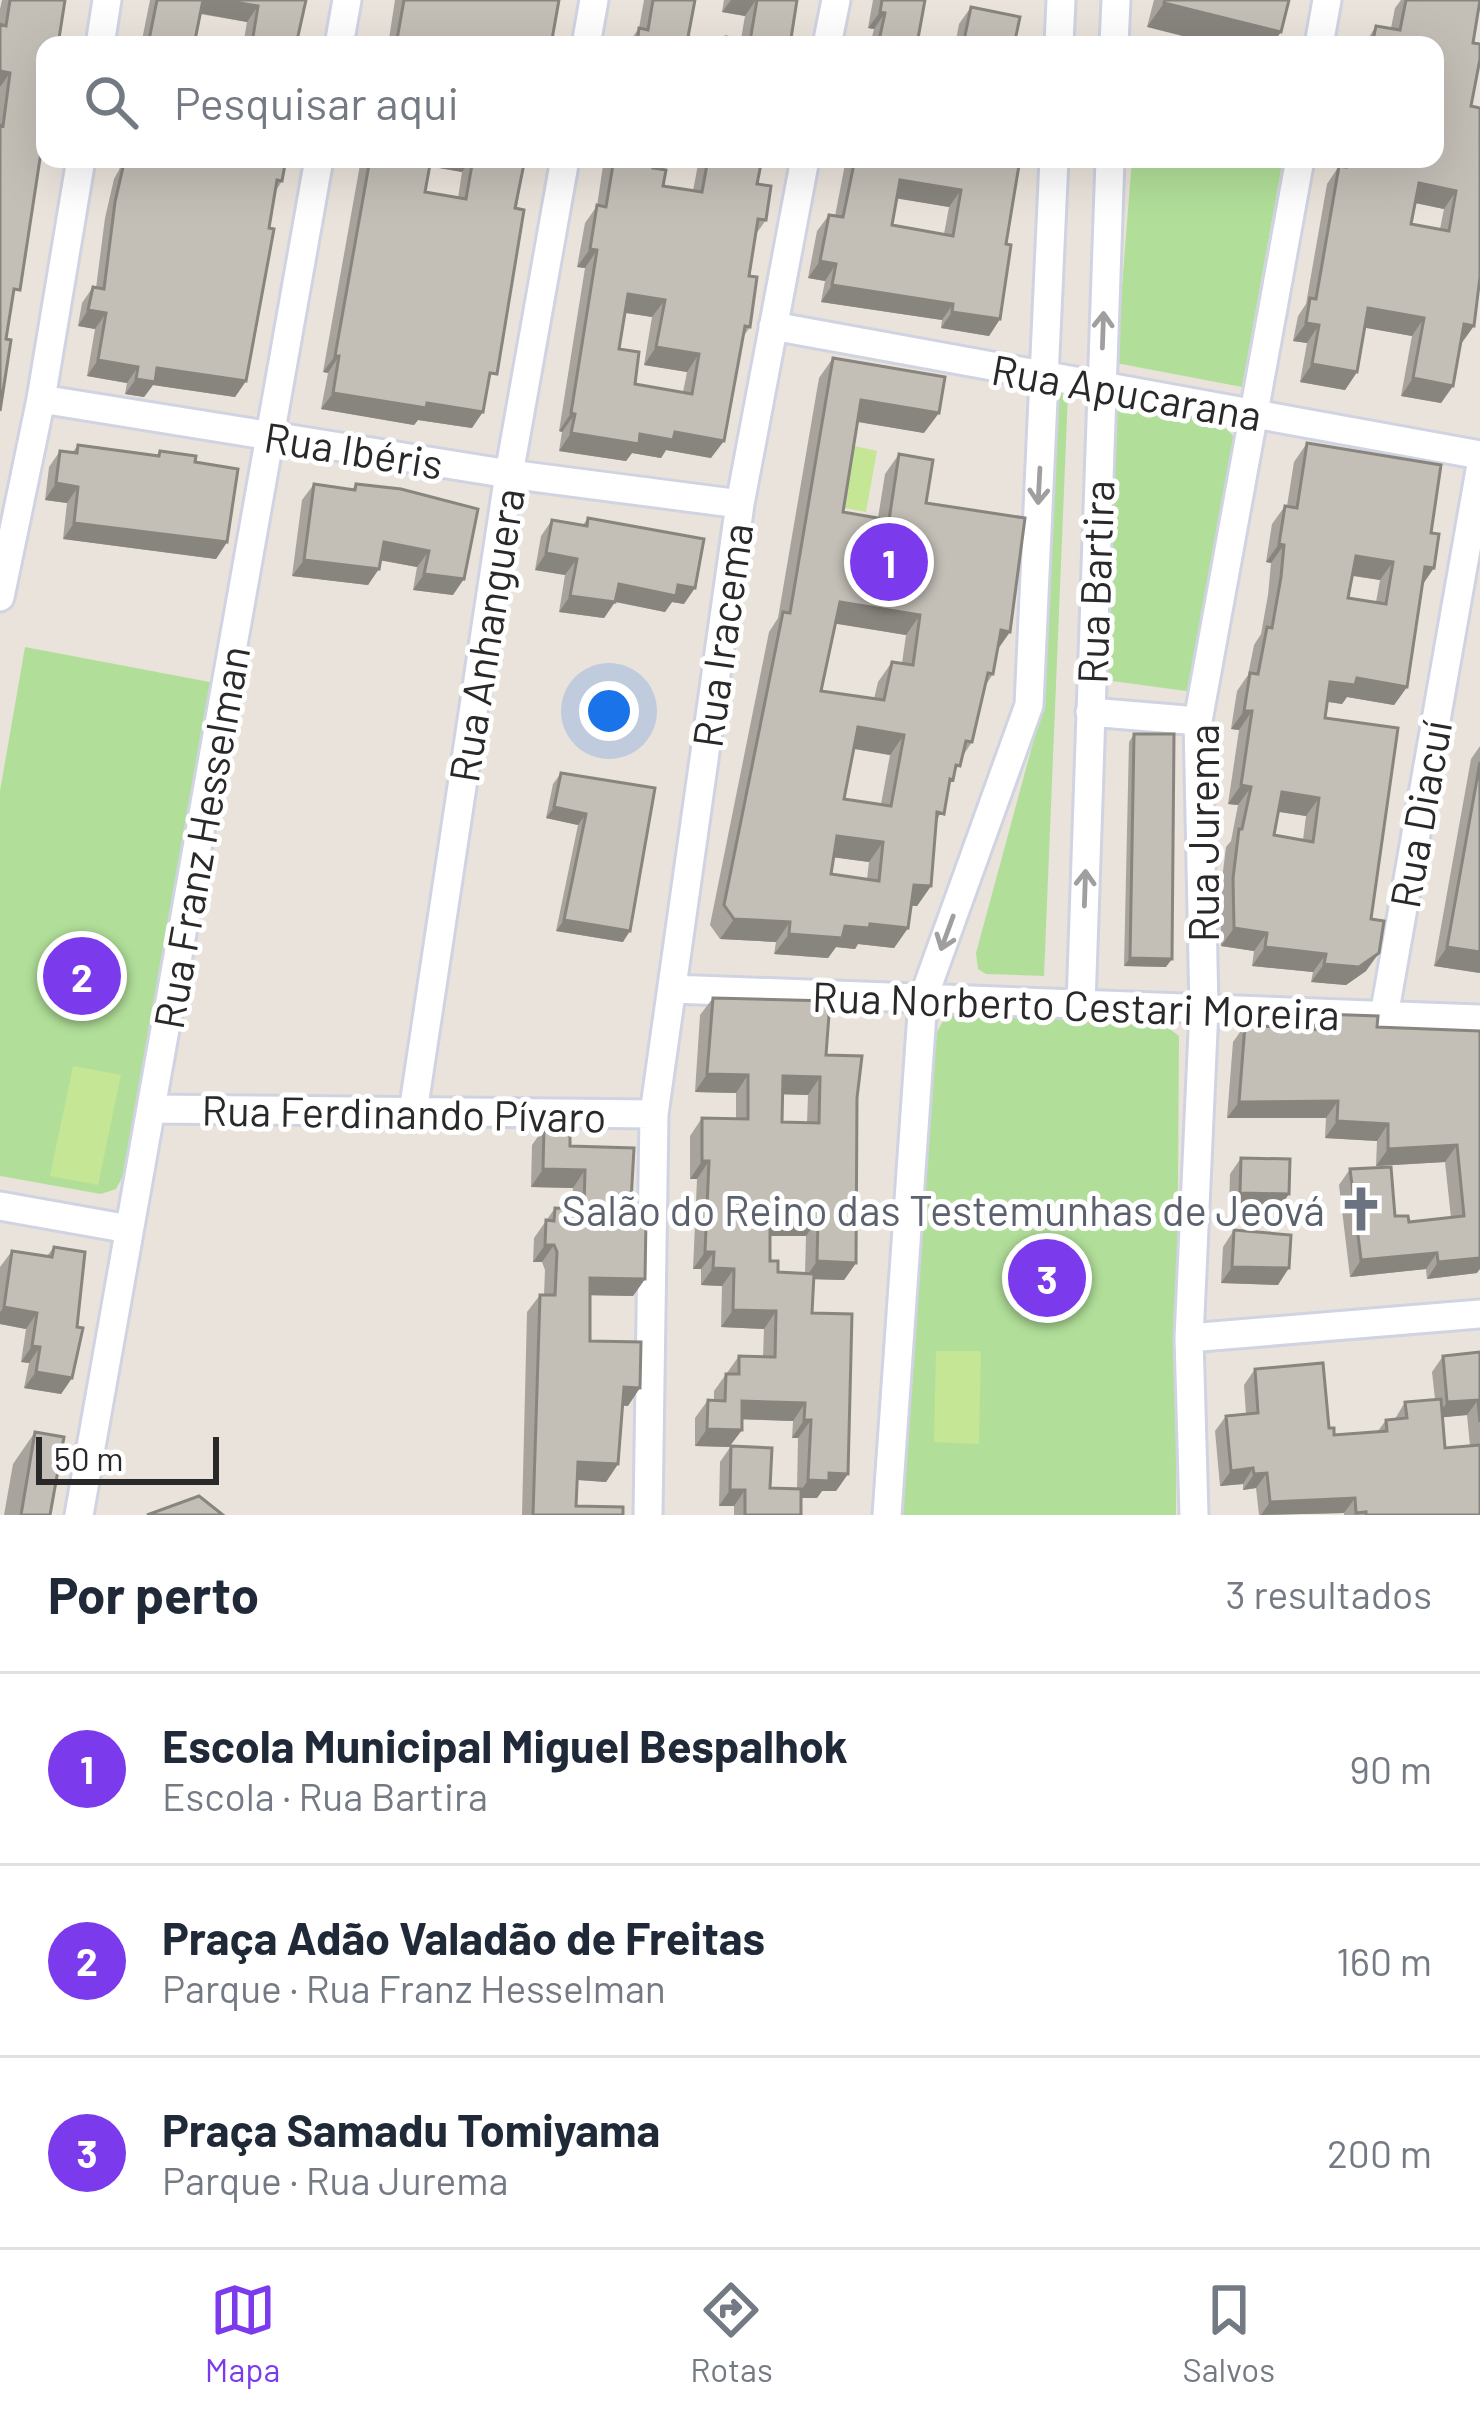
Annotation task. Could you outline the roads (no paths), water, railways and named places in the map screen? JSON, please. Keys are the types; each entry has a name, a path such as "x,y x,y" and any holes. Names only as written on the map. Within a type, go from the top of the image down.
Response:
{"street":[{"path":"101,36 107,0"},
{"path":"341,36 347,0"},
{"path":"588,36 594,0"},
{"path":"829,36 836,0"},
{"path":"1059,36 1061,0"},
{"path":"1114,36 1116,0"},
{"path":"1321,36 1327,0"},
{"path":"0,597 6,532 40,399 79,168"},
{"name":"Rua Franz Hesselman","path":"79,1515 317,168"},
{"name":"Rua Anhanguera","path":"413,1112 508,474 564,168"},
{"name":"Rua Iracema","path":"648,1515 654,1114 740,504 803,168"},
{"name":"Rua Bartira","path":"887,1515 923,999 1029,704 1054,168"},
{"name":"Rua Bartira","path":"1081,1005 1110,168"},
{"name":"Rua Jurema","path":"1194,1515 1189,1338 1204,1009 1198,721 1298,168"},
{"name":"Rua Apucarana","path":"773,326 1480,455"},
{"name":"Rua Ibéris","path":"40,399 508,474 740,504"},
{"name":"Rua Diacuí","path":"1384,1016 1480,470"},
{"path":"1090,712 1198,721"},
{"name":"Rua Norberto Cestari Moreira","path":"672,989 1480,1019"},
{"name":"Rua Ferdinando Pívaro","path":"153,1109 654,1114"},
{"path":"0,1206 129,1228"},
{"path":"1189,1338 1480,1314"}],"place":[{"name":"Escola Municipal Miguel Bespalhok","path":"889,562"},
{"name":"Praça Adão Valadão de Freitas","path":"82,976"},
{"name":"Salão do Reino das Testemunhas de Jeová","path":"1361,1209"},
{"name":"Praça Samadu Tomiyama","path":"1047,1278"}]}
